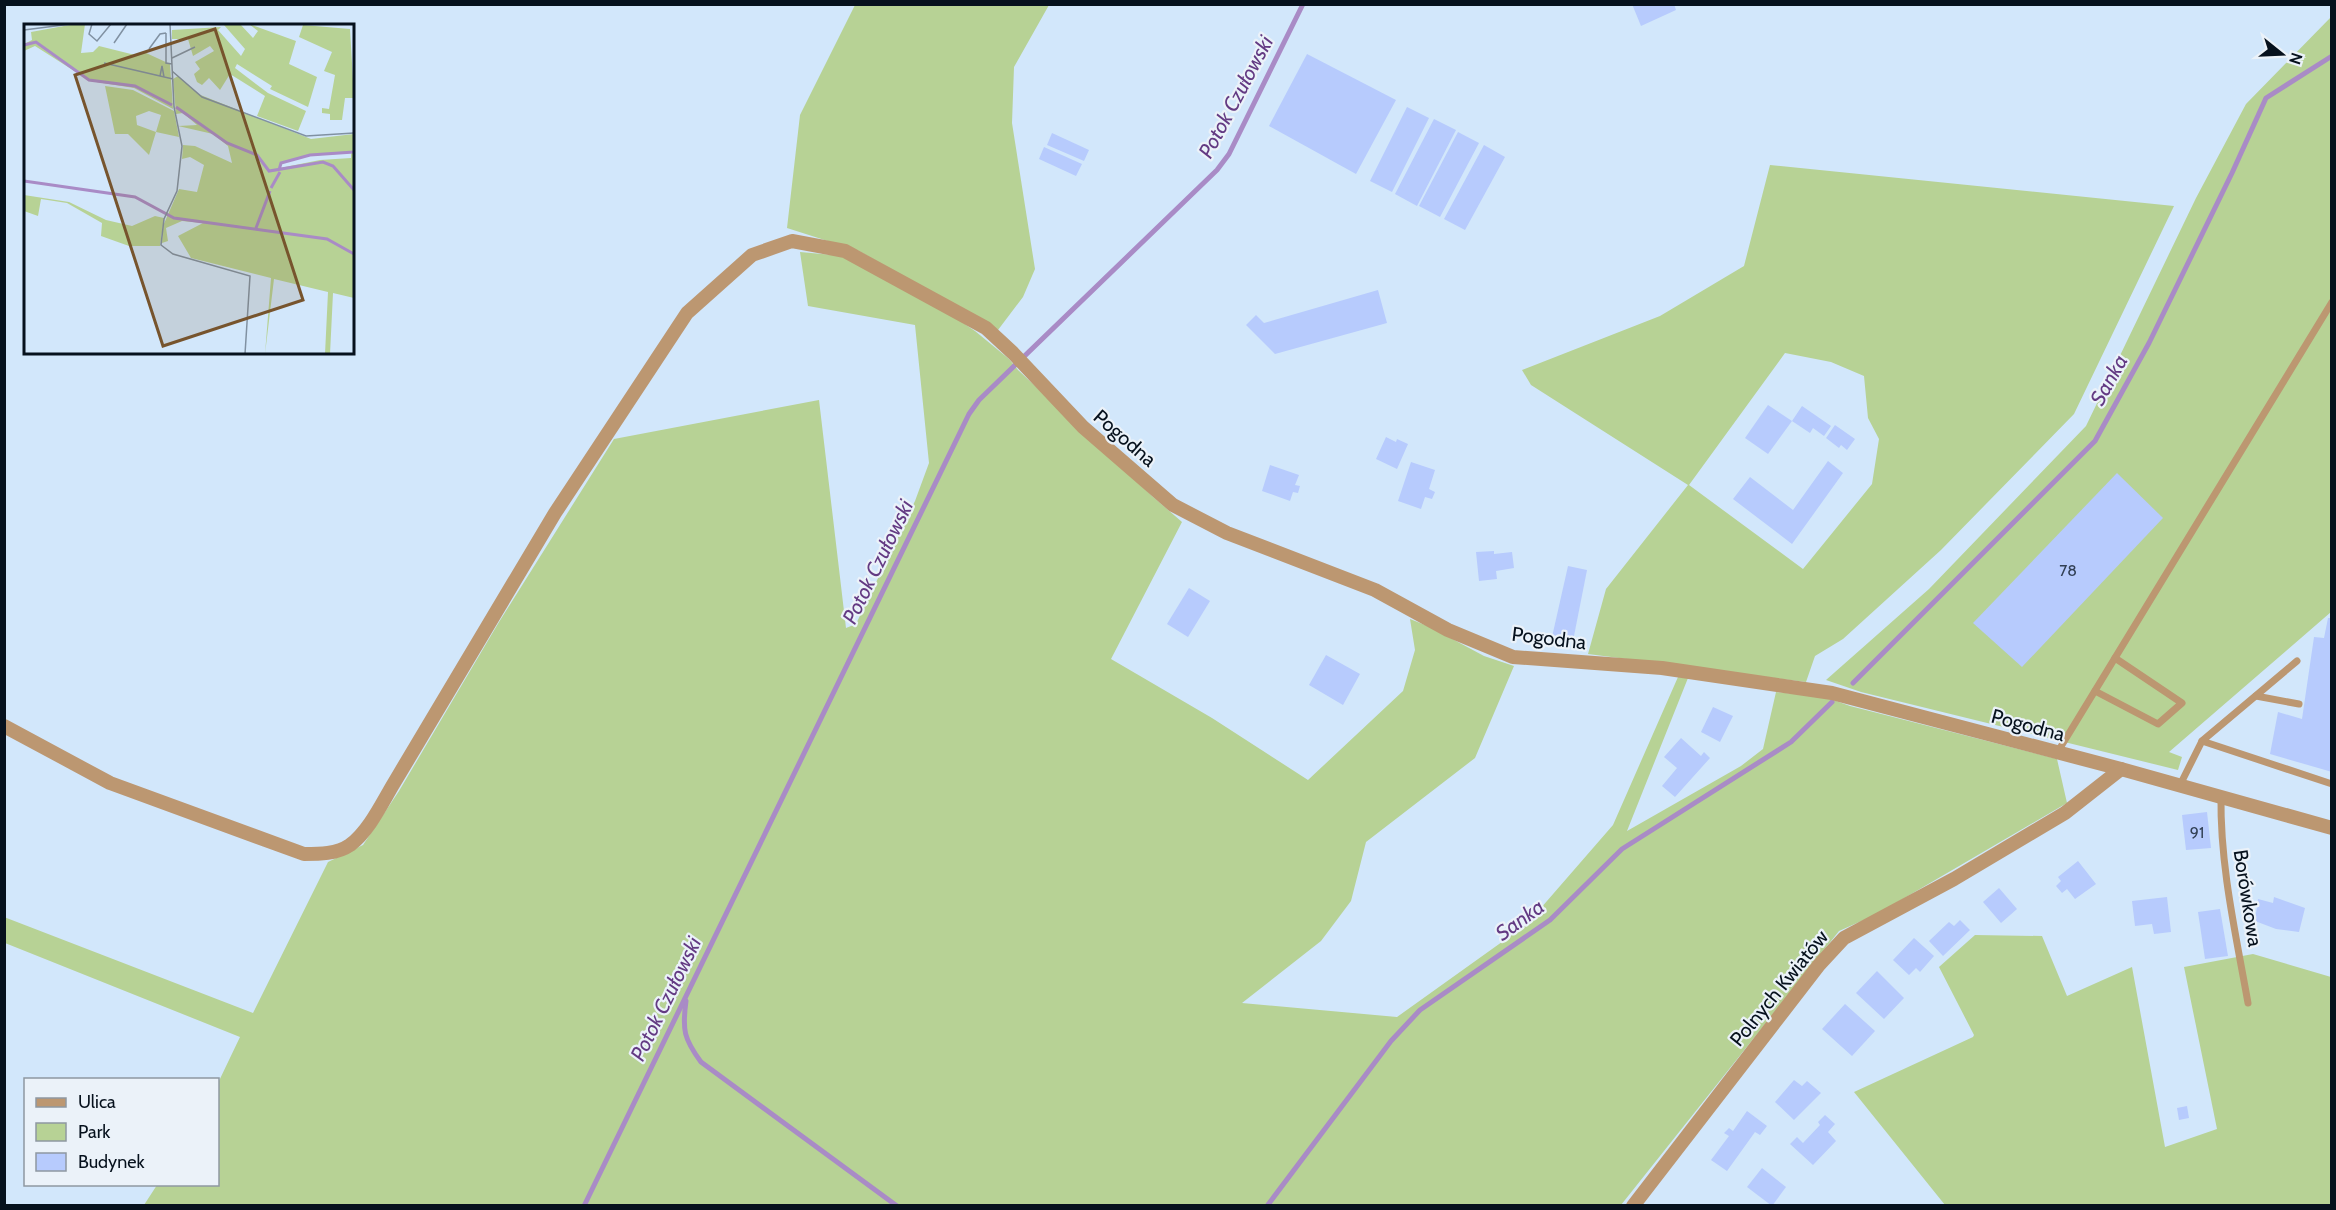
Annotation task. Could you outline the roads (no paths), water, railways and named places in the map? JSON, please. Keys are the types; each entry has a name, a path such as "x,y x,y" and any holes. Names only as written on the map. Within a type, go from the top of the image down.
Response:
{"street":[{"name":"Pogodna","path":"4,726 110,783 304,854 327,854 350,845 366,826 394,783 555,513 687,314 752,255 792,241 845,250 986,328 1029,369 1083,428 1173,505 1227,533 1375,590 1448,630 1513,657 1662,668 1832,693 2121,769 2331,828"},
{"name":"Polnych Kwiatów","path":"1633,1206 1812,973 1844,938 1954,879 2065,813 2121,769"}],"lane":[{"path":"2057,753 2331,302"},
{"path":"2095,691 2158,724 2182,703 2115,658"},
{"path":"2180,785 2202,741 2297,661"},
{"path":"2256,696 2299,704"},
{"path":"2202,741 2331,784"},
{"name":"Borówkowa","path":"2221,797 2220,825 2227,884 2248,1003"}],"waterway":[{"name":"Potok Czułowski","path":"584,1206 969,414 979,400 1217,170 1229,154 1303,4"},
{"name":"Sanka","path":"1853,683 2095,441 2149,343 2266,98 2332,56"},
{"name":"Sanka","path":"1267,1206 1391,1041 1420,1010 1550,920 1622,849 1791,742 1832,702"},
{"path":"686,1001 684,1020 686,1034 701,1062 897,1206"}]}
